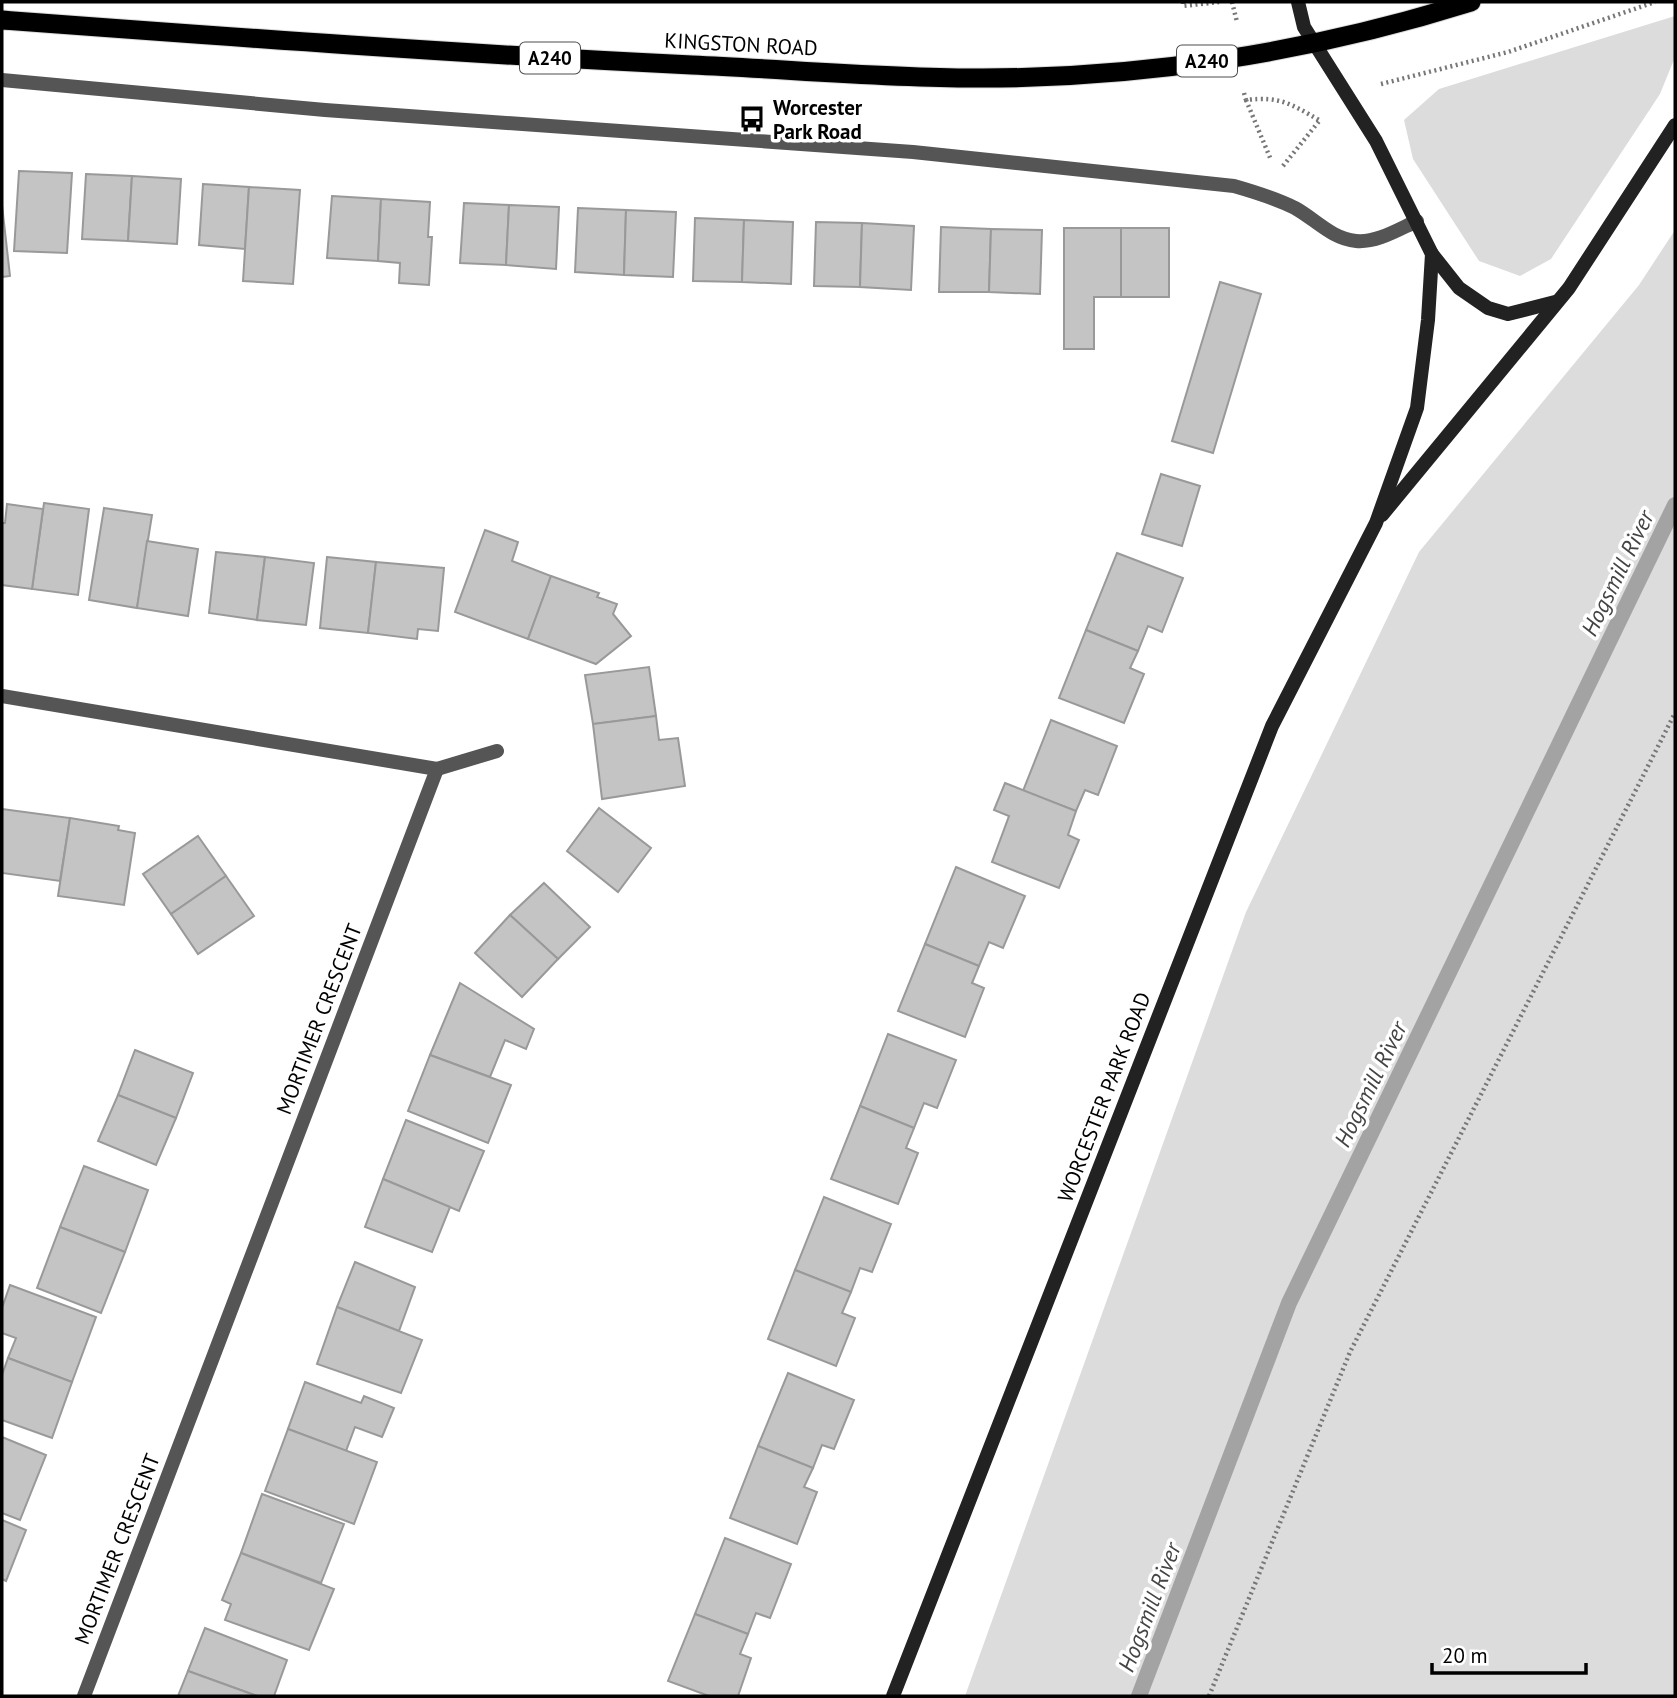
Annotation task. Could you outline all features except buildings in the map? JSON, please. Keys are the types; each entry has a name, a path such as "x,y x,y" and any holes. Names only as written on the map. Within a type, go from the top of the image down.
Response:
{"highway":[{"name":"KINGSTON ROAD","path":"2,20 498,56 973,78 1100,74 1240,56 1404,23 1471,2"}],"main road":[{"path":"1298,2 1297,9 1312,41 1376,141 1432,254 1459,288 1488,308 1508,314 1535,310 1557,302"},
{"path":"1376,523 1557,302 1675,125"},
{"path":"1376,523 1417,408 1429,320 1432,254"},
{"name":"WORCESTER PARK ROAD","path":"893,1696 1272,726 1376,523"}],"street":[{"path":"2,80 325,110 913,152 1234,186 1268,196 1297,210 1334,234 1356,241 1378,238 1417,221"},
{"path":"2,696 437,769 497,751"},
{"name":"MORTIMER CRESCENT","path":"84,1696 437,769"}],"path":[{"path":"1183,2 1183,6 1219,2"},
{"path":"1232,2 1237,17"},
{"path":"1377,86 1508,52 1655,2"},
{"path":"1243,87 1277,173 1327,115"},
{"path":"1246,100 1279,99 1320,120"},
{"path":"1209,1696 1350,1352 1675,713"}],"shaded area":[{"path":"1675,16 1675,57 1660,94 1551,259 1520,276 1479,261 1413,159 1404,120 1439,89"},
{"path":"1675,230 1675,1696 965,1696 1246,912 1419,552 1639,285"}],"waterway":[{"name":"Hogsmill River","path":"1139,1696 1289,1303 1675,505"}],"place":[{"name":"Worcester Park Road","path":"752,119"}]}
